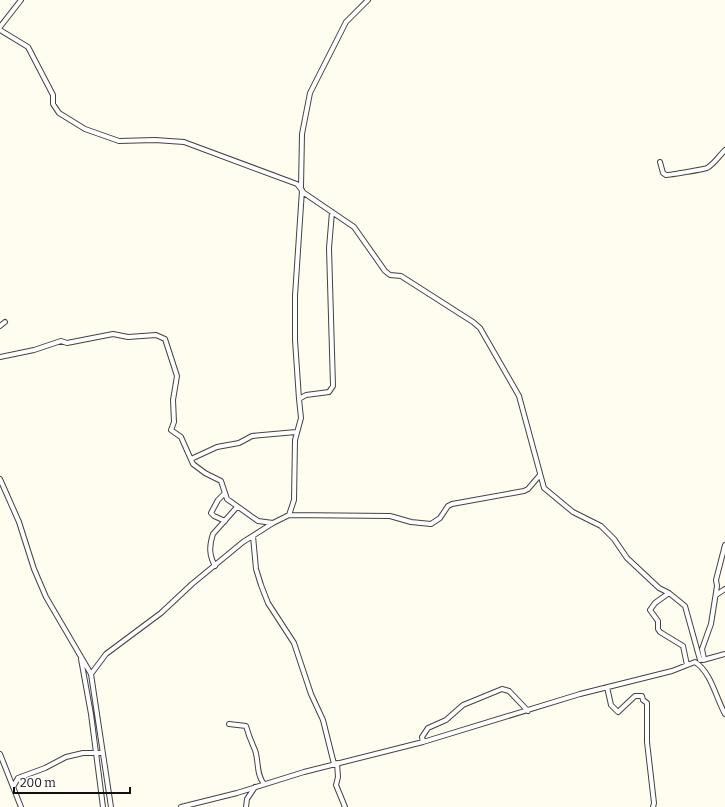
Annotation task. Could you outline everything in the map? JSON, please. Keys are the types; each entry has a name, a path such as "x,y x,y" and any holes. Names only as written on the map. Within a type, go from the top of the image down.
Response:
{"street":[{"path":"0,27 21,0"},
{"path":"289,515 294,500 296,432 301,418 295,340 295,296 301,189 302,134 310,92 346,22 368,0"},
{"path":"0,30 28,47 53,95 52,101 55,108 59,114 78,126 119,141 155,140 184,142 301,189 354,227 385,271 390,275 401,276 480,328 520,396 542,483 548,493 573,512 601,526 614,539 627,558 659,588 669,592 688,611 690,627 702,660"},
{"path":"660,162 663,173 666,175 686,171 702,170 713,163 725,150"},
{"path":"300,398 306,395 329,392 333,386 329,248 332,212"},
{"path":"0,326 5,322"},
{"path":"0,357 34,350 61,341 67,343 108,334 128,336 156,335 165,339 177,376 173,400 174,422 171,430 181,437 190,459 205,474 221,481 224,494 227,499 258,521 273,523"},
{"path":"190,459 217,447 239,443 252,436 296,432"},
{"path":"91,674 106,654 161,613 192,584 253,536 289,515 390,516 411,522 431,524 440,518 448,506 452,504 524,491 528,489 540,475"},
{"path":"0,479 17,515 34,569 46,597 91,674 111,807"},
{"path":"224,494 210,513 225,521"},
{"path":"215,566 210,552 210,545 214,534 237,507"},
{"path":"253,536 256,569 261,585 268,603 294,643 311,694 323,720 338,777 336,785 344,807"},
{"path":"702,660 702,649 711,624 716,595 716,580 725,545"},
{"path":"716,595 725,589"},
{"path":"669,592 655,603 650,610 658,621 658,629 660,632 666,637 676,640 683,646 687,665"},
{"path":"181,807 335,764 423,742 607,687 672,671 695,662 725,654"},
{"path":"81,657 91,714 103,807"},
{"path":"695,662 701,666 708,677 725,714"},
{"path":"607,687 611,705 614,710 618,712 635,696 642,696 643,700 647,703 647,742 654,802 653,807"},
{"path":"423,742 422,737 428,728 442,722 464,705 502,689 509,691 528,711"},
{"path":"229,724 244,724 246,726 249,741 255,750 259,779 264,784"},
{"path":"13,787 18,778 45,768 66,757 95,752 102,753"},
{"path":"0,754 20,807"},
{"path":"246,807 247,799 255,787"}]}
